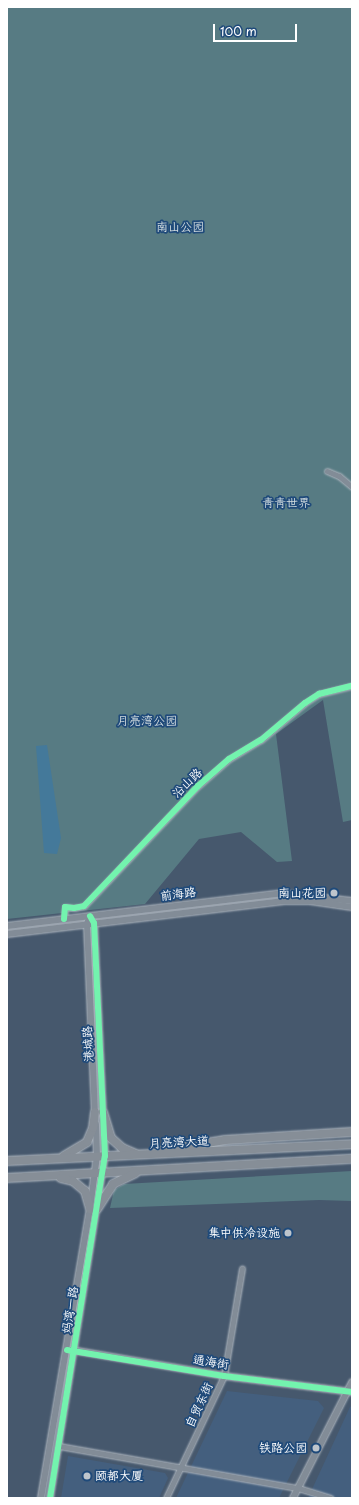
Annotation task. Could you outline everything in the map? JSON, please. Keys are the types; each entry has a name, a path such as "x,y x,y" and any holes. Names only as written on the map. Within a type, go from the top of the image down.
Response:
{"main road":[{"path":"99,1112 111,1138 122,1148 144,1156 225,1140 352,1132"},
{"path":"52,1159 74,1152 87,1142 99,1112"},
{"name":"月亮湾大道","path":"7,1161 101,1156 144,1156 352,1144"},
{"path":"7,1178 352,1159"},
{"path":"51,1176 79,1184 86,1191 94,1209 113,1184 148,1170"}],"street":[{"path":"327,471 339,476 352,487"},
{"name":"沿山路","path":"64,919 65,906 74,908 84,906 101,885 198,786 229,760 261,740 304,703 319,694 352,686"},
{"name":"前海路","path":"7,926 282,893 308,894 352,901"},
{"name":"前海路","path":"7,934 284,901 310,901 352,907"},
{"name":"港城路","path":"90,916 94,923 101,1156 99,1173"},
{"name":"港城路","path":"90,916 86,924 99,1112"},
{"name":"妈湾一路","path":"50,1498 74,1351 99,1173"},
{"name":"妈湾一路","path":"41,1498 94,1209"},
{"name":"自贸东街","path":"166,1498 224,1376 242,1268"},
{"name":"通海街","path":"67,1350 224,1376 350,1392"},
{"path":"293,1498 350,1392 352,1382"},
{"path":"59,1446 298,1488 330,1498"}],"shaded area":[{"path":"47,745 61,838 57,854 44,853 36,746"},
{"path":"227,1391 318,1401 324,1408 279,1498 176,1498"},
{"path":"352,1406 352,1498 308,1498 350,1407"},
{"path":"68,1456 165,1473 168,1478 159,1498 61,1498"}],"green space":[{"path":"7,7 352,7 352,820 343,822 323,700 276,734 292,861 277,862 241,832 199,839 145,904 7,919"},
{"path":"352,1171 352,1201 319,1200 110,1208 114,1190 124,1184"}],"cycle path":[{"path":"64,919 65,907 74,908 84,906 198,786 229,759 261,740 305,703 319,694 352,686"},
{"path":"50,1498 105,1156 94,923 90,916"},
{"path":"67,1350 224,1376 352,1392"}],"place":[{"name":"南山花园","path":"334,893"},
{"name":"集中供冷设施","path":"288,1233"},
{"name":"铁路公园","path":"316,1448"},
{"name":"颐都大厦","path":"87,1476"}],"park label":[{"name":"南山公园","path":"180,227"},
{"name":"青青世界","path":"286,503"},
{"name":"月亮湾公园","path":"147,721"}]}
